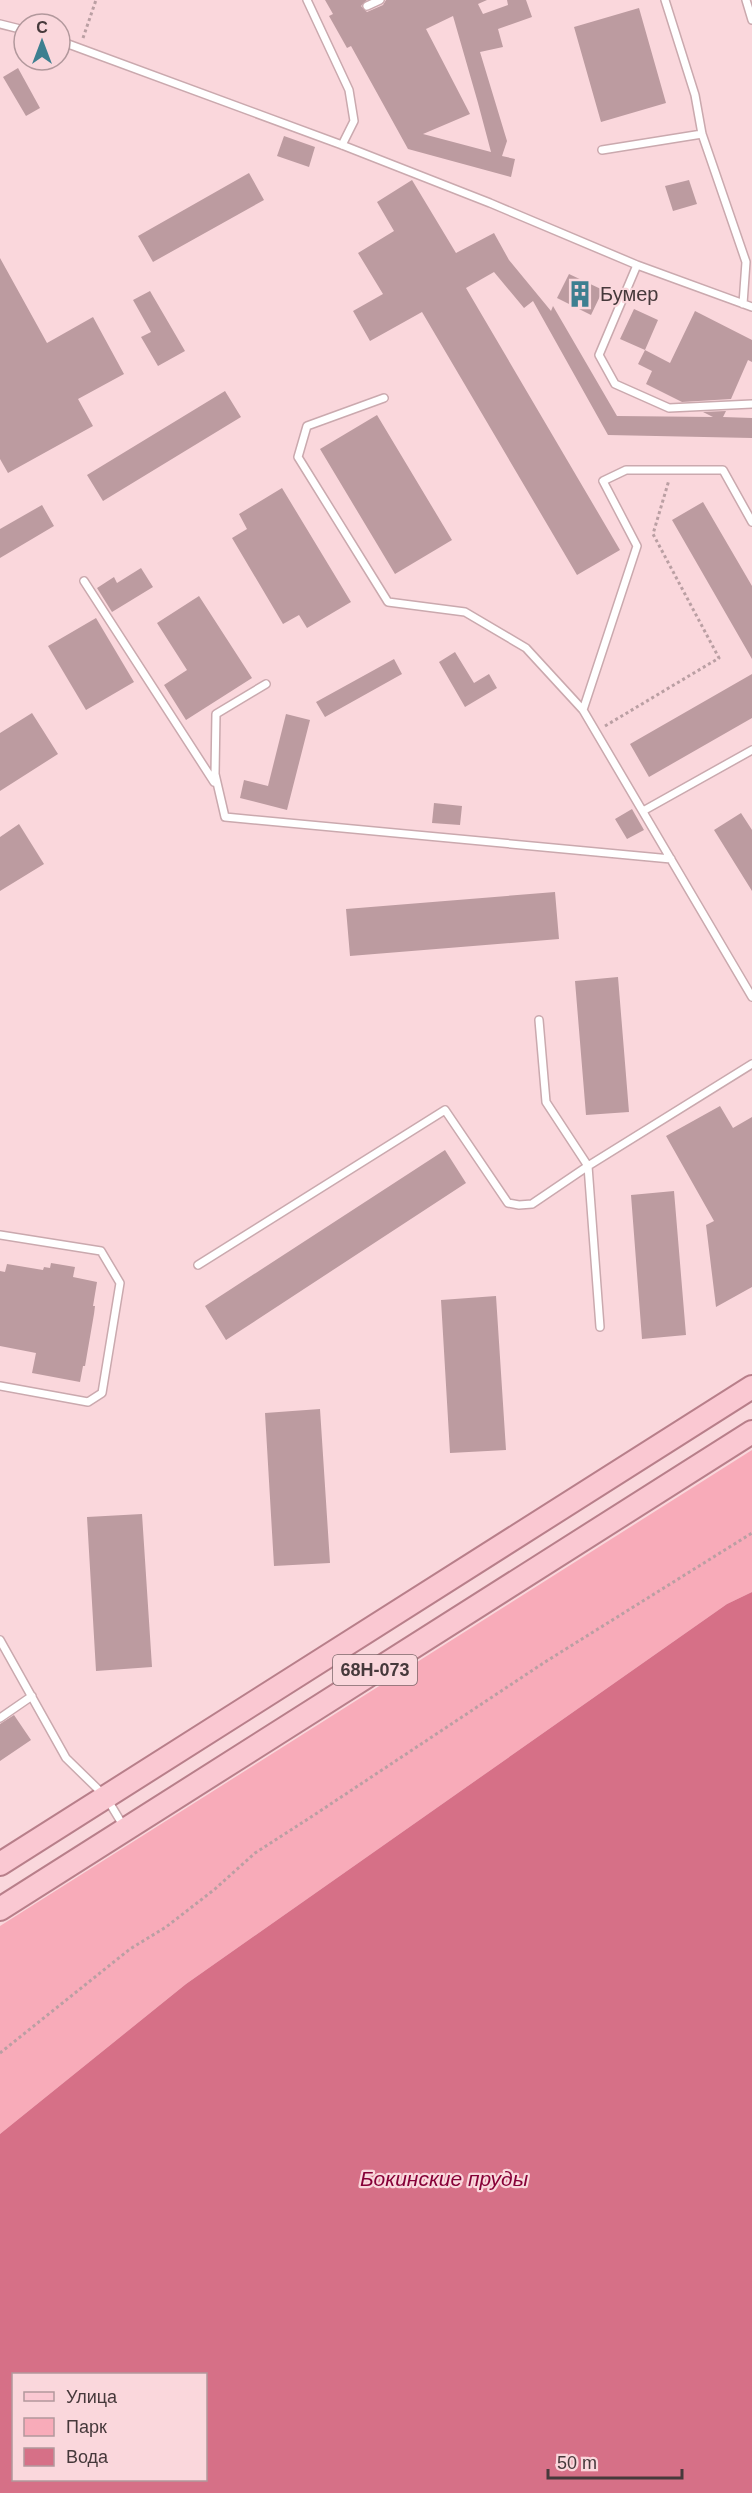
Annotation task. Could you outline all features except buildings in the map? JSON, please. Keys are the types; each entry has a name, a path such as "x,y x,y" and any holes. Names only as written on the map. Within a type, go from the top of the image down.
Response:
{"main road":[{"name":"68Н-073","path":"0,1864 752,1387"},
{"name":"68Н-073","path":"0,1909 752,1432"}],"lane":[{"path":"308,0 349,90 354,121 342,145"},
{"path":"367,6 380,0"},
{"path":"665,0 695,95 702,134 746,262 743,304"},
{"path":"746,0 752,20"},
{"path":"72,46 181,84 342,145 490,203 637,265 752,307"},
{"path":"602,150 702,134"},
{"path":"637,265 599,355 615,384 669,408 752,404"},
{"path":"384,398 307,426 298,457 388,602 465,612 526,648 583,710 752,997"},
{"path":"583,710 637,546 603,482 626,470 723,470 752,522"},
{"path":"84,580 218,788"},
{"path":"266,684 216,714 215,774 225,817 671,859"},
{"path":"643,812 752,750"},
{"path":"539,1020 546,1102 588,1166 600,1328"},
{"path":"198,1265 445,1110 508,1203 532,1204 588,1166 752,1064"},
{"path":"0,1234 101,1251 120,1283 102,1393 88,1402 0,1386"},
{"path":"0,1640 66,1758 106,1797 126,1829"},
{"path":"0,1718 32,1696"}],"path":[{"path":"80,50 96,0"},
{"path":"596,731 719,658 653,534 672,470"},
{"path":"0,2053 130,1949 166,1927 215,1889 255,1852 308,1820 545,1662 752,1533"}],"green space":[{"path":"752,1450 752,1592 727,1604 186,1984 0,2134 0,1926"}],"water":[{"name":"Бокинские пруды","path":"752,1592 752,2493 0,2493 0,2134 186,1984 727,1604"}],"place":[{"name":"Бумер","path":"580,294"}]}
